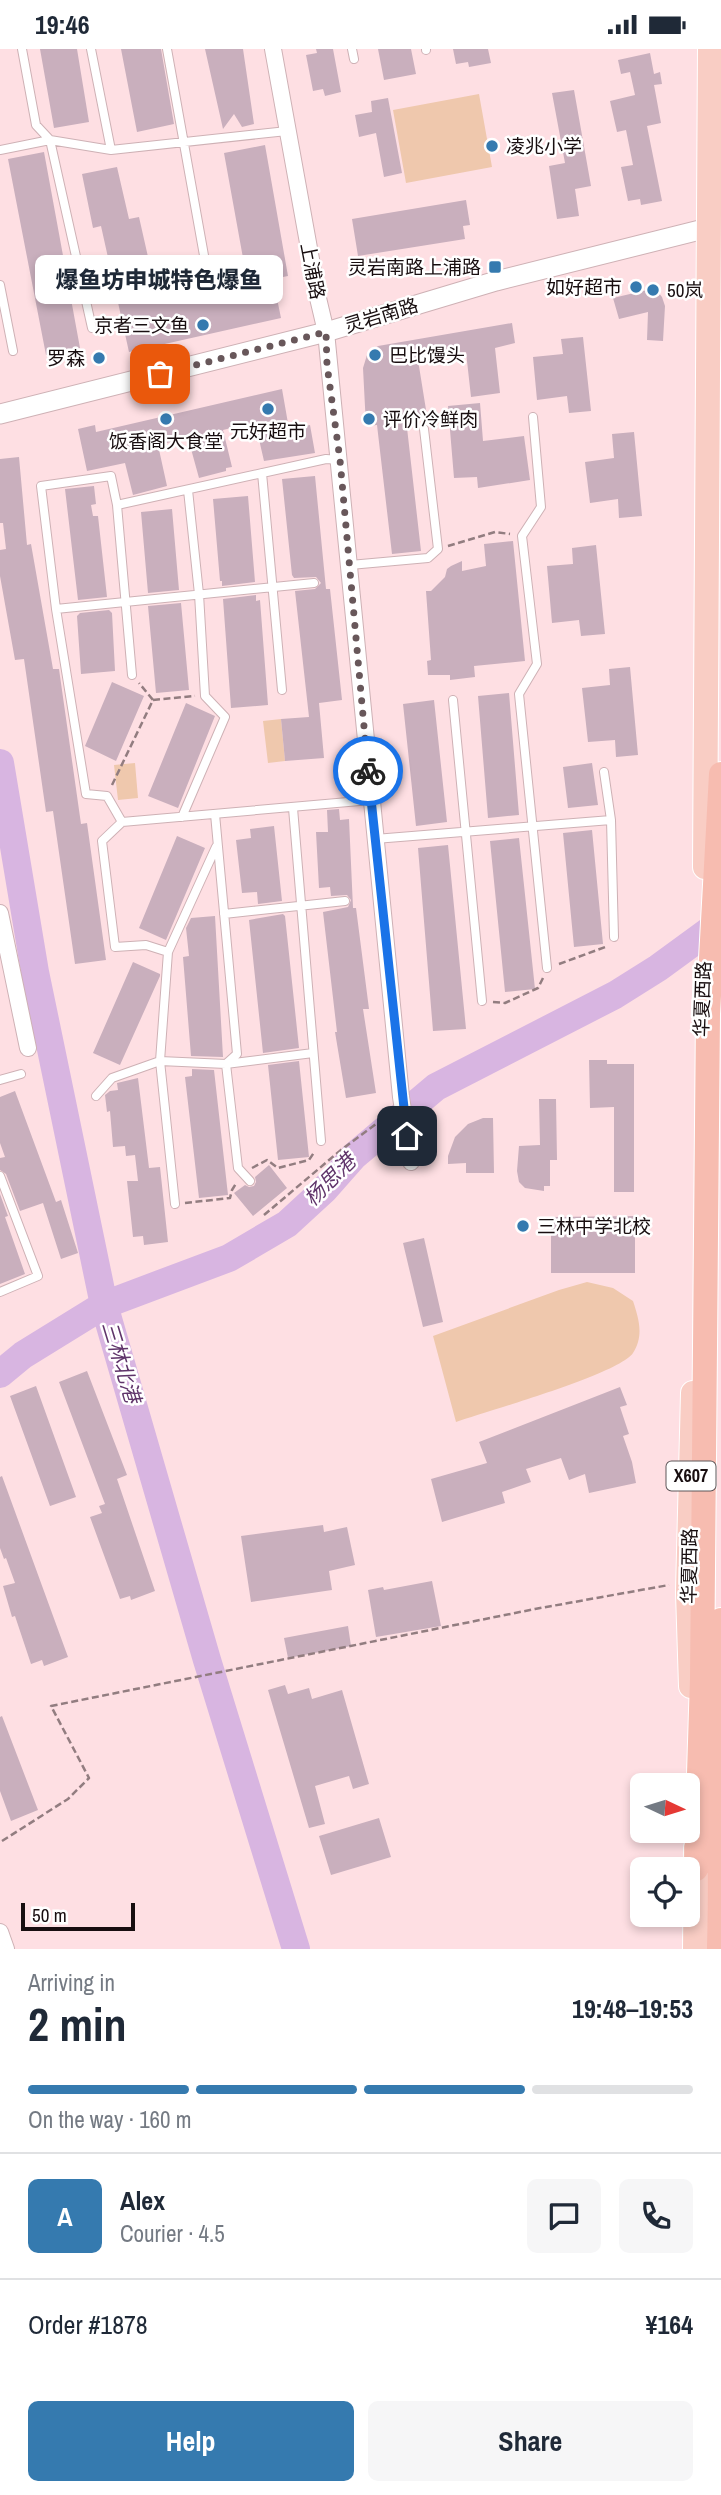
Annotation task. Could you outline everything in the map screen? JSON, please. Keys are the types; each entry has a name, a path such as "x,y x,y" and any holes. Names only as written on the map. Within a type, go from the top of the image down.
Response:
{"highway":[{"path":"696,1857 702,1679 708,1014 721,774"},
{"path":"719,1949 721,1620"}],"main road":[{"name":"华夏西路","path":"696,1857 688,1592 705,892 715,225 710,49"},
{"name":"华夏西路","path":"695,1927 695,1949"}],"street":[{"name":"上浦路","path":"273,49 326,332 327,365 350,565 398,1104 411,1162"},
{"name":"灵岩南路","path":"0,414 326,332 496,281 715,225"},
{"path":"0,916 28,1048"},
{"path":"0,1933 6,1949"}],"lane":[{"path":"22,49 36,125 50,140 92,328"},
{"path":"91,49 111,150"},
{"path":"167,49 205,261"},
{"path":"352,49 354,59"},
{"path":"0,150 50,140 111,150 288,131"},
{"path":"0,285 13,351"},
{"path":"533,417 541,507 522,536 537,664 519,694 547,968"},
{"path":"350,565 428,558 439,549 425,429"},
{"path":"117,505 326,459 340,460"},
{"path":"261,473 282,690"},
{"path":"122,822 107,796 86,794 56,609 41,486 111,476 117,505 132,675"},
{"path":"182,817 225,717 205,696 199,594 188,489"},
{"path":"56,609 124,600 314,583"},
{"path":"453,700 482,1001"},
{"path":"604,772 611,820 614,937"},
{"path":"168,952 146,945 115,947 102,841 122,822 371,800"},
{"path":"293,808 321,1141"},
{"path":"215,814 237,1054 226,1064"},
{"path":"375,839 611,820"},
{"path":"175,1204 160,1061 168,952 218,844"},
{"path":"224,914 345,901"},
{"path":"96,1096 112,1078 160,1061 226,1064 313,1053"},
{"path":"226,1064 238,1168 250,1181"},
{"path":"0,1080 21,1074"},
{"path":"0,1176 38,1276 0,1291"}],"path":[{"path":"439,549 495,532 522,536"},
{"path":"132,675 153,700"},
{"path":"153,700 205,696"},
{"path":"107,796 153,700"},
{"path":"264,1215 398,1104"},
{"path":"2,1841 68,1799 89,1777 51,1706 535,1609 679,1583"}],"shaded area":[{"path":"479,94 492,167 406,183 393,110"},
{"path":"281,719 285,761 268,763 263,721"},
{"path":"135,763 138,798 118,800 114,765"},
{"path":"587,1282 613,1288 633,1301 639,1321 639,1334 633,1353 623,1362 579,1381 456,1422 433,1336"}],"building":[{"path":"40,49 77,49 89,122 54,128"},
{"path":"121,49 161,49 174,124 137,132"},
{"path":"205,49 243,49 254,124 242,127 234,114 223,129"},
{"path":"316,49 333,49 341,92 325,96 323,89 313,91 306,55 317,53"},
{"path":"378,49 411,49 416,74 384,80"},
{"path":"453,49 488,49 491,63 469,67 468,62 456,64"},
{"path":"650,53 654,74 660,72 662,84 654,85 661,123 647,126 662,201 641,205 640,199 628,201 621,167 633,165 626,130 617,132 610,101 635,95 630,72 621,74 618,60"},
{"path":"574,90 591,186 575,189 579,216 557,219 549,166 565,163 552,93"},
{"path":"388,98 402,173 384,177 376,133 359,137 355,115 372,112 371,101"},
{"path":"265,145 288,276 273,279 281,318 129,352 101,226 93,228 82,174 117,167 129,219 139,217 158,301 247,280 224,153"},
{"path":"44,152 80,348 46,355 8,159"},
{"path":"466,200 470,225 463,226 465,239 358,256 352,219"},
{"path":"647,290 657,291 665,306 663,341 647,340 648,312 619,319 613,298"},
{"path":"512,323 515,343 495,348 500,393 471,397 466,352 418,360 427,416 406,419 421,551 392,554 377,425 366,426 363,368 367,355 378,346"},
{"path":"583,337 591,411 569,413 567,396 537,400 533,357 563,354 561,339"},
{"path":"282,389 289,429 310,425 315,453 264,461 255,422 223,430 232,467 226,468 226,471 199,478 188,438 158,445 167,486 133,495 125,463 87,471 78,429 95,425 96,432"},
{"path":"480,403 483,441 524,436 530,480 478,488 477,477 454,478 448,406"},
{"path":"634,432 642,516 619,518 618,499 590,503 585,462 614,458 612,434"},
{"path":"19,457 27,545 31,544 53,669 59,669 81,824 87,823 106,960 75,964 53,811 46,812 24,659 15,660 0,576 0,550 6,549 3,523 0,523 0,459"},
{"path":"315,476 326,589 330,589 342,700 319,703 324,758 285,761 281,719 309,717 295,591 315,589 321,583 316,577 294,578 292,575 282,479"},
{"path":"94,486 96,504 91,505 93,516 98,516 107,597 78,600 65,489"},
{"path":"248,496 255,582 222,586 213,499"},
{"path":"172,509 179,590 148,593 141,512"},
{"path":"513,541 525,661 474,666 475,677 450,680 450,675 428,675 427,661 431,660 426,591 431,591 445,577 447,569 462,561 462,571 486,566 484,544"},
{"path":"596,545 605,634 581,636 579,620 552,623 547,566 573,564 572,548"},
{"path":"256,595 256,601 260,600 268,705 231,708 223,599"},
{"path":"181,603 189,690 156,693 148,606"},
{"path":"109,610 112,613 115,671 81,674 77,616 80,613"},
{"path":"630,667 638,755 616,757 615,740 588,742 582,688 610,685 609,669"},
{"path":"112,682 144,696 116,761 85,746"},
{"path":"509,693 519,815 488,818 478,696"},
{"path":"434,700 447,822 416,826 403,704"},
{"path":"186,703 215,716 178,808 148,796"},
{"path":"592,763 598,805 568,808 563,767"},
{"path":"339,809 340,820 349,819 353,908 356,908 369,1009 363,1009 376,1093 346,1098 335,1032 323,912 348,907 351,900 347,895 331,896 330,887 319,888 316,832 328,832 327,810"},
{"path":"274,826 282,901 258,904 257,892 242,893 236,840 251,838 250,829"},
{"path":"592,830 603,944 574,947 563,833"},
{"path":"177,836 205,848 166,940 139,928"},
{"path":"519,838 535,989 505,992 490,841"},
{"path":"448,845 466,1029 433,1031 418,848"},
{"path":"283,914 299,1048 263,1053 249,920"},
{"path":"215,916 223,1057 191,1056 183,957 189,956 186,928 191,918"},
{"path":"133,962 160,976 120,1065 93,1053"},
{"path":"589,1060 607,1060 607,1064 634,1064 634,1192 614,1192 614,1107 590,1108"},
{"path":"299,1061 309,1157 278,1160 268,1065"},
{"path":"192,1069 214,1070 228,1195 199,1198 185,1077 192,1076"},
{"path":"138,1078 149,1168 160,1167 168,1242 144,1245 143,1236 133,1237 127,1181 138,1181 135,1155 126,1156 125,1146 113,1147 110,1111 107,1112 105,1095 118,1090 117,1083"},
{"path":"15,1091 56,1202 61,1200 78,1253 61,1259 43,1203 20,1211 6,1174 0,1170 0,1158 5,1157 0,1143 0,1097"},
{"path":"539,1099 556,1099 557,1160 550,1160 550,1186 544,1186 544,1191 525,1188 519,1182 517,1171 519,1146 540,1145"},
{"path":"483,1118 493,1118 494,1173 466,1173 466,1163 448,1164 455,1137 468,1124"},
{"path":"269,1165 287,1188 253,1216 234,1193 245,1185 254,1186 255,1177"},
{"path":"0,1194 25,1274 0,1284"},
{"path":"635,1216 635,1273 551,1273 551,1217"},
{"path":"424,1238 443,1322 423,1327 403,1243"},
{"path":"87,1371 127,1475 117,1479 155,1591 131,1600 130,1596 120,1599 90,1517 102,1513 99,1506 105,1504 59,1382"},
{"path":"36,1386 76,1497 50,1506 10,1396"},
{"path":"620,1387 627,1405 620,1407 629,1434 623,1436 636,1483 589,1493 585,1474 569,1480 561,1458 526,1469 531,1482 502,1492 505,1503 442,1522 431,1479 487,1463 479,1442"},
{"path":"2,1476 68,1657 44,1666 42,1660 31,1664 3,1586 15,1583 0,1548"},
{"path":"323,1525 324,1532 347,1527 355,1565 329,1571 332,1590 251,1602 241,1536"},
{"path":"432,1581 441,1626 376,1637 368,1590 383,1587 384,1590"},
{"path":"348,1626 351,1646 288,1658 284,1638"},
{"path":"285,1685 288,1694 309,1688 312,1699 342,1690 369,1784 353,1789 349,1776 315,1786 325,1824 309,1828 268,1690"},
{"path":"2,1716 38,1810 11,1821 0,1791"},
{"path":"379,1818 391,1857 331,1875 319,1836"}],"waterway":[{"name":"三林北港","path":"0,763 35,972 104,1305 207,1660 296,1949"},
{"name":"杨思港","path":"0,1374 23,1355 104,1305 229,1258 287,1224 324,1190 354,1156 436,1087 615,995 658,968 721,922"}],"way so far":[{"path":"160,374 326,332 327,365 340,460 368,771"}],"place":[{"name":"凌兆小学","path":"492,146"},
{"name":"灵岩南路上浦路","path":"495,267"},
{"name":"如好超市","path":"636,287"},
{"name":"50岚","path":"653,290"},
{"name":"京者三文鱼","path":"203,325"},
{"name":"巴比馒头","path":"375,355"},
{"name":"罗森","path":"99,358"},
{"name":"爆鱼坊申城特色爆鱼","path":"160,374"},
{"name":"元好超市","path":"268,409"},
{"name":"饭香阁大食堂","path":"166,419"},
{"name":"评价冷鲜肉","path":"369,419"},
{"name":"三林中学北校","path":"523,1226"}],"route":[{"path":"368,771 407,1136"}]}
